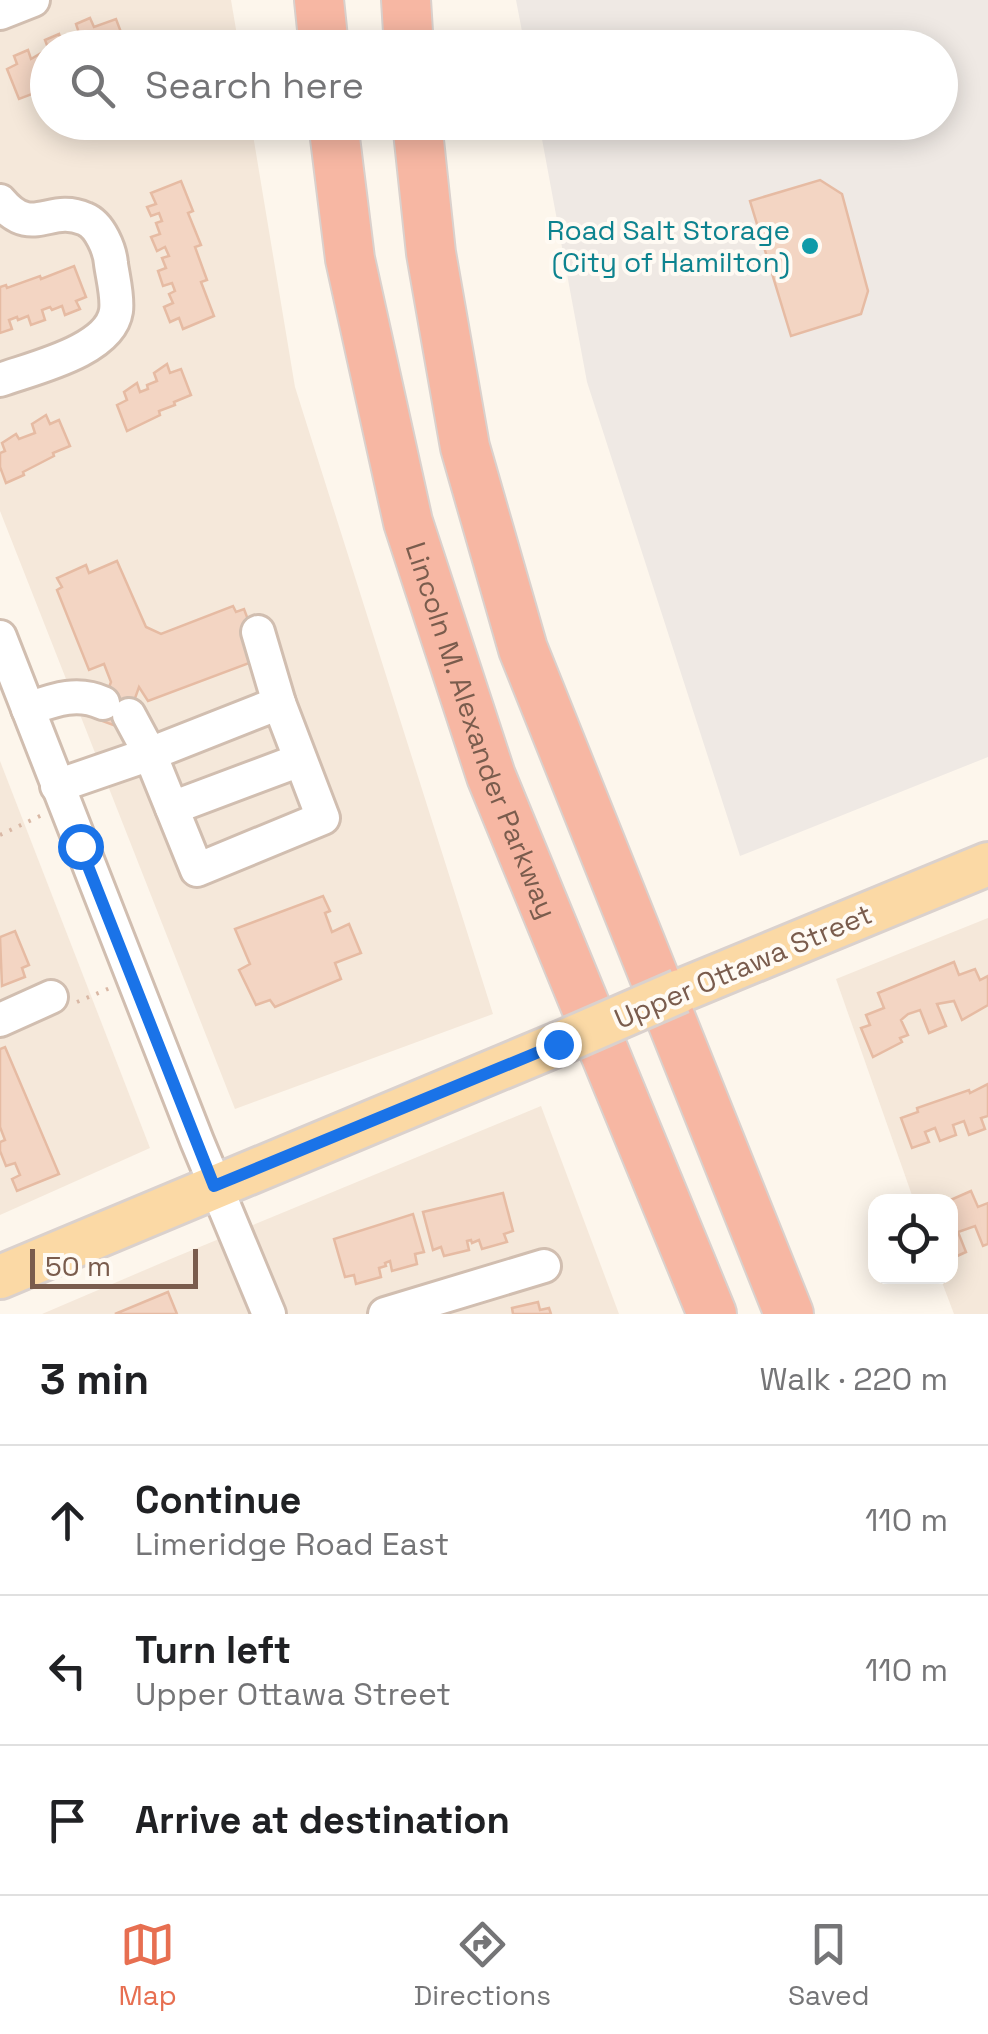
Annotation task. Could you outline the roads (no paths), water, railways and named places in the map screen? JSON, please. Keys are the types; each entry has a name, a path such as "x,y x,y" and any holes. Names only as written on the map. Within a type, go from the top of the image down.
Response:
{"highway":[{"path":"318,0 322,30"},
{"path":"406,0 408,30"},
{"name":"Lincoln M. Alexander Parkway","path":"335,140 350,259 414,540 491,776 712,1314"},
{"path":"419,140 430,253 465,446 522,649 790,1314"}],"main road":[{"name":"Upper Ottawa Street","path":"0,1276 988,864"}],"street":[{"path":"0,13 33,0"},
{"path":"0,201 11,215 25,221 59,215 82,217 92,223 110,251 116,312 107,332 88,347 0,380"},
{"path":"28,709 63,698 89,696 116,709 150,754 197,870 322,818 258,632"},
{"path":"0,638 214,1186 269,1314"},
{"path":"62,796 150,754 280,703"},
{"path":"172,808 300,760"},
{"path":"0,1020 52,996"},
{"path":"385,1314 544,1266"}],"place":[{"name":"Road Salt Storage (City of Hamilton)","path":"810,246"}]}
